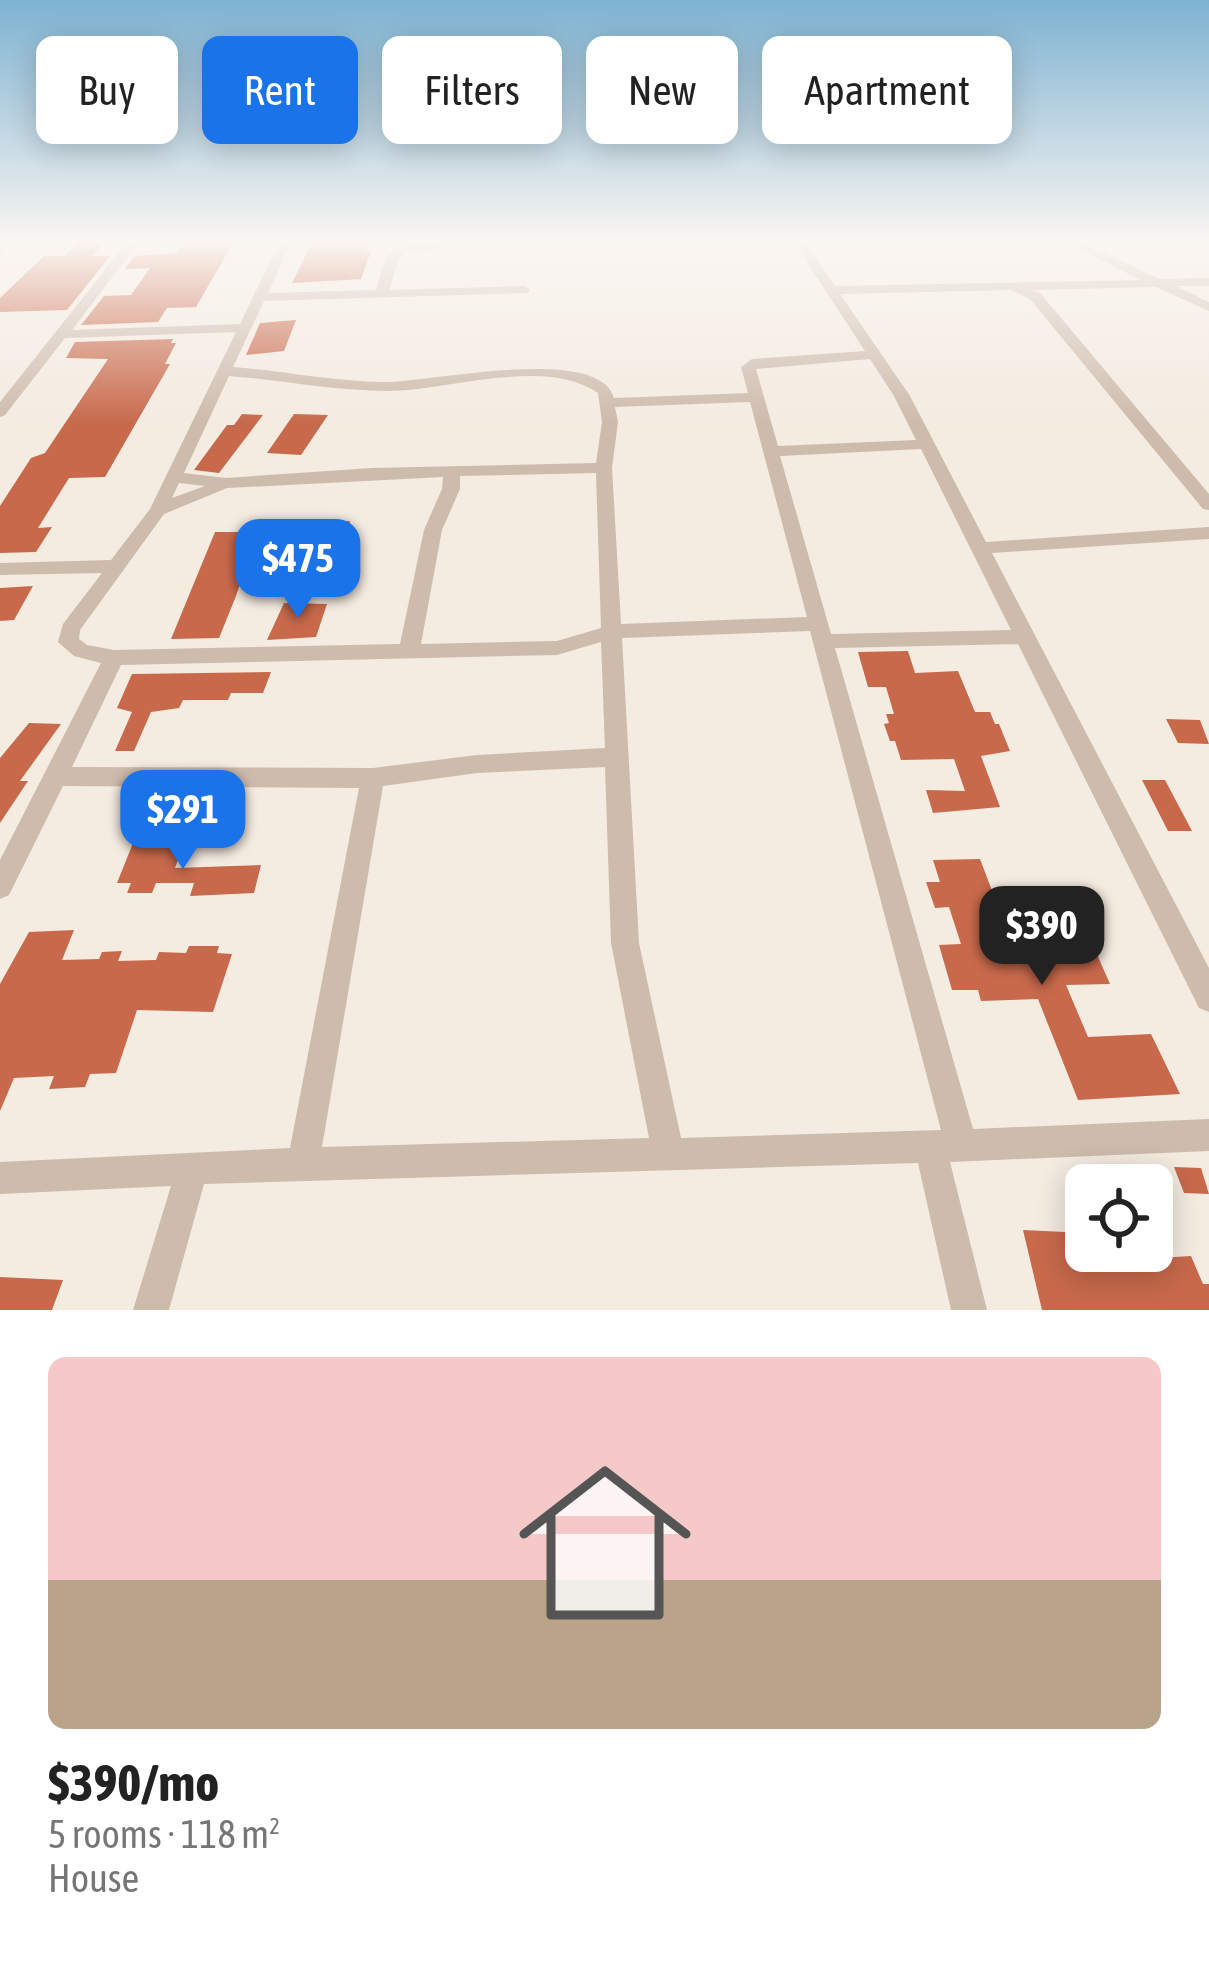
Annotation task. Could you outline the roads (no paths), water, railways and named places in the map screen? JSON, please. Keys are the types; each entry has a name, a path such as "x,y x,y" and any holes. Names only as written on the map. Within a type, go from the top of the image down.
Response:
{"street":[{"path":"0,412 87,302"},
{"path":"257,302 158,510 70,628 68,642 81,651 114,658 557,648 614,631 1027,637"},
{"path":"838,302 876,354 928,444 1198,953 1209,998"},
{"path":"1045,302 1209,505"},
{"path":"1202,304 1209,322"},
{"path":"62,334 244,328"},
{"path":"876,354 757,362 748,367 822,633 946,1149 969,1310"},
{"path":"224,371 364,386 556,374 598,383 609,403 604,468 625,944 669,1156"},
{"path":"0,384 23,384"},
{"path":"609,403 757,397"},
{"path":"773,451 928,444"},
{"path":"173,477 226,483 604,468"},
{"path":"409,650 434,530 452,472"},
{"path":"158,510 226,483"},
{"path":"982,548 1209,533"},
{"path":"0,569 119,566"},
{"path":"0,887 114,658"},
{"path":"56,776 373,778 477,764 616,758"},
{"path":"303,1164 373,778"},
{"path":"0,1178 193,1167 946,1149 1209,1135"},
{"path":"151,1310 193,1167"}]}
